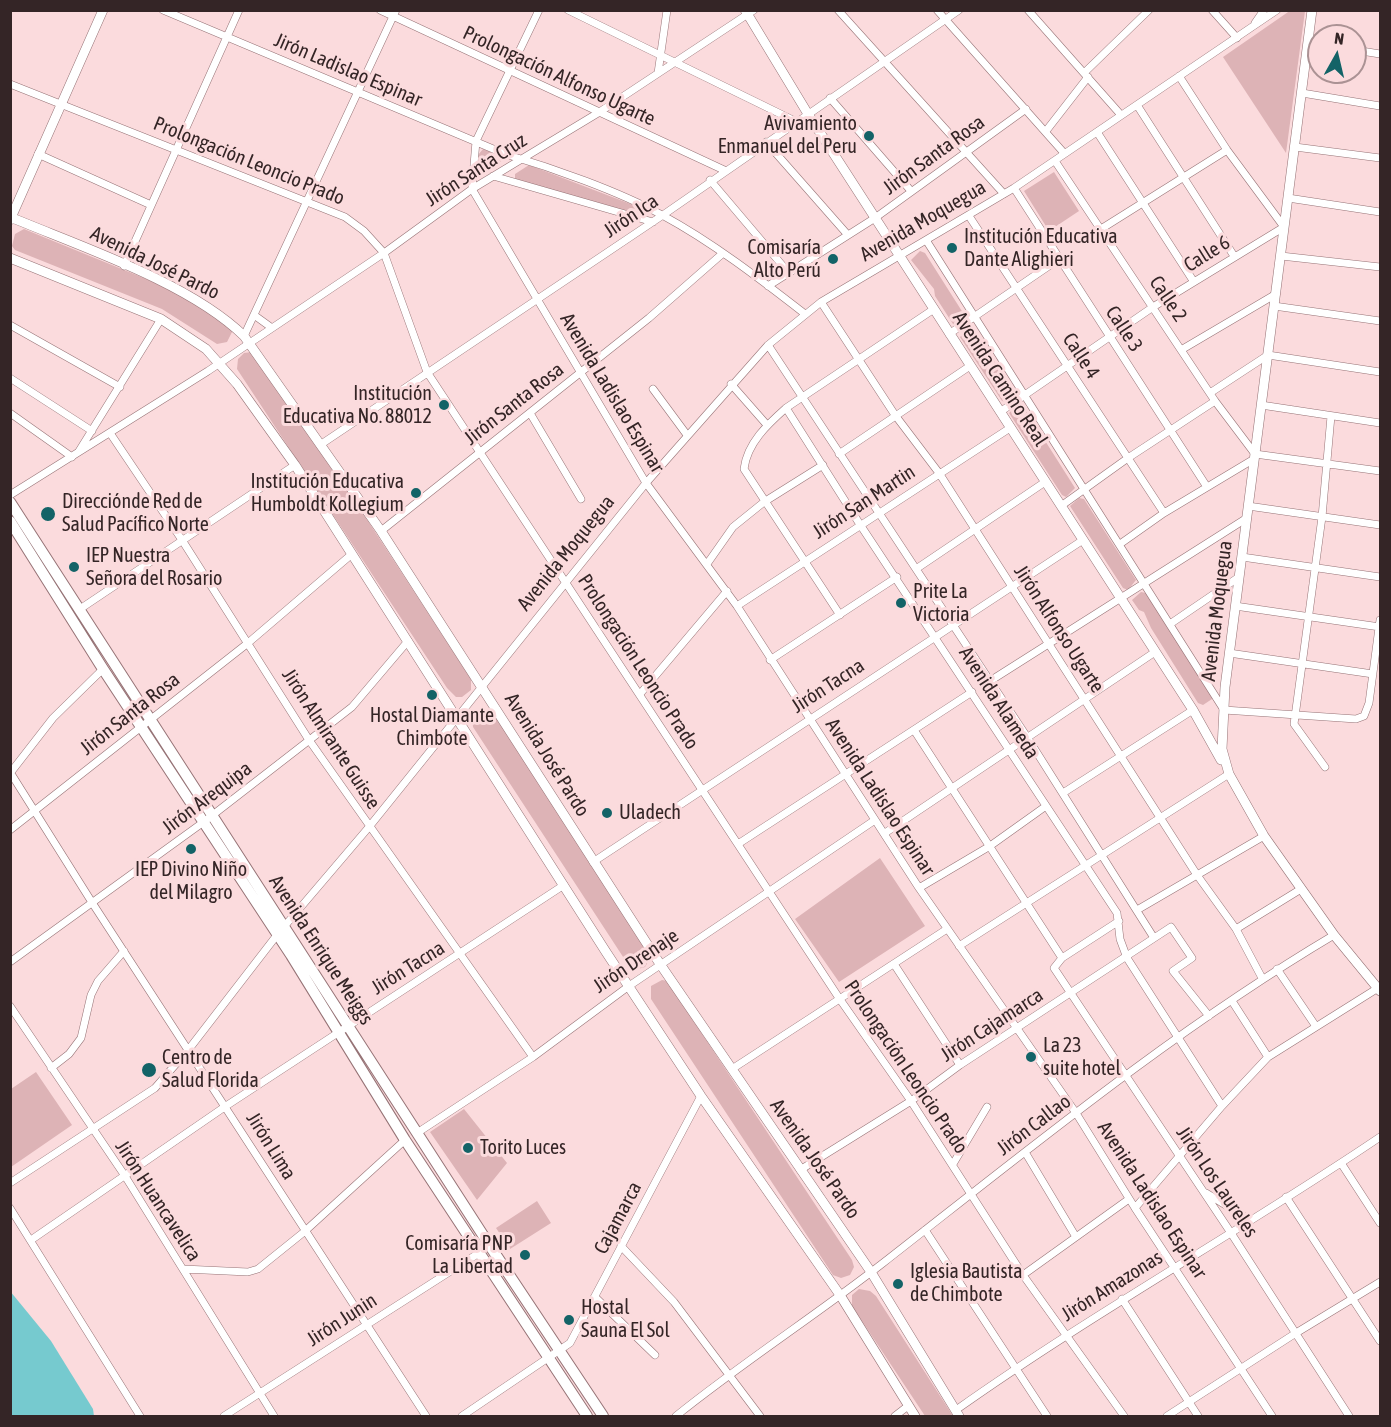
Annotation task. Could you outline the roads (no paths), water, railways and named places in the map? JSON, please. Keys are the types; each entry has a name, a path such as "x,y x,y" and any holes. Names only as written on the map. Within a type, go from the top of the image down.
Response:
{"highway":[{"name":"Avenida Enrique Meiggs","path":"10,502 80,609 145,723"},
{"name":"Avenida Enrique Meiggs","path":"10,521 103,669 145,723 281,930 348,1025 558,1351 603,1416"},
{"name":"Avenida Enrique Meiggs","path":"281,930 337,1033 587,1416"}],"main road":[{"path":"11,218 103,10"},
{"name":"Avenida Camino Real","path":"749,12 808,114 1192,710 1227,771"},
{"name":"Avenida Moquegua","path":"1307,51 1229,653 1222,738 1227,771 1264,836 1334,935 1379,990"},
{"name":"Avenida José Pardo","path":"11,218 124,266 205,305 247,339 381,531 660,964 871,1272 957,1413"},
{"path":"10,258 161,319 183,332 219,363 295,465 629,986 701,1096 840,1295 915,1416"}],"street":[{"name":"Jirón Ladislao Espinar","path":"163,10 476,141 663,215 768,286 805,314"},
{"path":"124,266 239,10"},
{"name":"Prolongación Alfonso Ugarte","path":"380,10 394,13 598,113 724,170"},
{"path":"472,189 476,141 508,70 539,10"},
{"path":"568,10 795,121"},
{"path":"658,74 667,10"},
{"path":"838,10 1004,194"},
{"path":"937,10 1064,153"},
{"name":"Jirón Ica","path":"320,445 653,222 724,170 959,10"},
{"path":"1028,10 1121,115"},
{"path":"1046,131 1086,75 1149,10"},
{"path":"1212,10 1236,39"},
{"name":"Avenida Moquegua","path":"1236,39 1252,27 1264,10"},
{"name":"Avenida Moquegua","path":"10,1183 91,1129 146,1096 189,1049 281,930 369,827 456,716 646,483 731,384 768,345 821,302 1014,188 1277,10"},
{"name":"Jirón Santa Cruz","path":"10,495 219,363 247,339 272,328 384,253 472,189 598,113 749,12"},
{"path":"247,339 254,315 360,92 394,13"},
{"path":"1179,76 1227,150 1284,227"},
{"name":"Prolongación Leoncio Prado","path":"10,84 345,217 364,231 384,253 427,372 839,998 972,1193 1023,1275 1124,1416"},
{"path":"1302,93 1380,106"},
{"path":"830,98 911,192"},
{"path":"1137,105 1234,256"},
{"name":"Jirón Santa Rosa","path":"768,286 875,218 1026,109"},
{"path":"1097,132 1194,282"},
{"path":"766,141 847,234"},
{"path":"1295,147 1380,158"},
{"path":"1101,229 1227,150"},
{"path":"38,154 151,205"},
{"name":"Calle 2","path":"1055,160 1215,401 1255,457"},
{"path":"493,176 653,222"},
{"path":"710,180 788,272"},
{"name":"Calle 3","path":"1014,188 1207,487"},
{"name":"Avenida Ladislao Espinar","path":"472,189 646,483 727,591 919,888 1076,1113 1129,1199 1243,1368 1272,1416"},
{"path":"1288,198 1380,212"},
{"name":"Calle 4","path":"969,216 1164,513"},
{"name":"Calle 6","path":"1000,412 1066,364 1110,337 1152,307 1284,227"},
{"path":"926,240 1082,490 1120,544 1224,710 1295,713 1356,719 1364,716 1369,703 1380,625 1235,606"},
{"name":"Jirón Santa Rosa","path":"381,531 649,318 722,254"},
{"path":"1281,256 1380,267"},
{"path":"950,334 1059,259"},
{"path":"1181,350 1276,294"},
{"name":"Jirón Alfonso Ugarte","path":"821,302 895,415 939,473 1197,875 1236,929 1262,978"},
{"path":"1274,306 1380,321"},
{"path":"840,615 744,469 746,458 767,425 786,408 933,309"},
{"path":"254,315 272,328"},
{"path":"10,413 75,455 161,319"},
{"path":"10,325 120,387"},
{"name":"Avenida Alameda","path":"768,345 1027,737 1154,938"},
{"path":"1210,393 1268,355 1380,372"},
{"path":"838,454 970,366"},
{"path":"11,379 92,431"},
{"path":"731,384 767,425"},
{"path":"653,389 687,435"},
{"path":"1061,506 1128,458 1215,401"},
{"path":"1261,405 1380,423"},
{"name":"Avenida Alameda","path":"786,408 859,523 1118,913 1120,939 1127,958 1222,1106"},
{"path":"530,413 581,499"},
{"path":"1325,767 1294,724 1322,517 1330,416"},
{"name":"Jirón San Martin","path":"737,606 859,523 1010,428"},
{"name":"Jirón Almirante Guisse","path":"110,433 182,540 309,740 532,1057"},
{"path":"1120,544 1164,513 1255,457 1380,471"},
{"path":"80,609 295,465"},
{"path":"707,564 729,531 764,502 823,465"},
{"path":"916,569 1046,482"},
{"path":"1248,506 1380,525"},
{"path":"990,681 1247,518"},
{"name":"Jirón Tacna","path":"593,862 1083,540"},
{"name":"Jirón Santa Rosa","path":"10,830 248,643 352,554"},
{"path":"1242,557 1380,577"},
{"path":"770,660 897,577"},
{"path":"1170,624 1239,577"},
{"path":"640,694 727,591"},
{"name":"Jirón Arequipa","path":"10,962 209,818 352,707 408,641"},
{"path":"885,833 1155,652"},
{"path":"1229,653 1372,674"},
{"path":"11,772 53,718 103,669"},
{"path":"738,844 972,692"},
{"path":"1063,793 1192,710"},
{"path":"914,730 1062,958 1119,921"},
{"path":"958,946 1027,904 1227,771"},
{"name":"Jirón Lima","path":"11,772 93,904 226,1106 304,1232 367,1323 426,1416"},
{"path":"919,888 990,846 1046,806"},
{"name":"Jirón Drenaje","path":"417,1132 532,1057 660,964 875,820"},
{"path":"1137,910 1264,836"},
{"name":"Jirón Tacna","path":"31,1240 226,1106 564,885"},
{"path":"1236,929 1301,889"},
{"name":"Jirón Cajamarca","path":"800,1170 911,1101 1015,1028 1127,958 1171,927 1192,958 1173,971 1209,1016"},
{"path":"732,1069 947,928"},
{"name":"Jirón Callao","path":"676,1416 730,1373 871,1272 1127,1074 1262,978 1334,935"},
{"path":"51,1068 69,1054 81,1038 91,995 98,981 124,951"},
{"name":"Jirón Los Laureles","path":"1062,958 1054,968 1070,994 1127,1074 1179,1158 1231,1233 1349,1416"},
{"path":"894,964 960,1065"},
{"path":"1277,969 1315,1025"},
{"path":"1135,1208 1222,1106 1268,1057 1315,1025 1379,990"},
{"path":"1232,1001 1268,1057"},
{"name":"Jirón Huancavelica","path":"10,1006 91,1129 125,1176 274,1416"},
{"name":"Cajamarca","path":"558,1351 570,1343 701,1096"},
{"path":"952,1164 987,1107"},
{"name":"Jirón Amazonas","path":"957,1413 1015,1369 1067,1334 1231,1233 1380,1137"},
{"path":"183,1269 248,1272 258,1269 304,1232 405,1140"},
{"path":"1025,1152 1076,1237"},
{"path":"1341,1163 1380,1223"},
{"path":"1202,1190 1250,1220"},
{"path":"1286,1197 1380,1341"},
{"path":"1023,1275 1129,1199"},
{"path":"10,1208 140,1416"},
{"path":"925,1230 1047,1416"},
{"path":"621,1246 674,1302 730,1373 760,1416"},
{"name":"Jirón Junin","path":"224,1416 479,1253"},
{"path":"1167,1416 1380,1282"},
{"path":"595,1297 655,1355"},
{"path":"1122,1299 1198,1416"},
{"path":"462,1416 558,1351"},
{"path":"895,1416 908,1406"}],"water":[{"path":"10,1291 51,1341 93,1409 94,1416 11,1416"}],"place":[{"name":"Avivamiento Enmanuel del Peru","path":"869,136"},
{"name":"Institución Educativa Dante Alighieri","path":"952,248"},
{"name":"Comisaría Alto Perú","path":"833,259"},
{"name":"Institución Educativa No. 88012","path":"444,405"},
{"name":"Institución Educativa Humboldt Kollegium","path":"416,493"},
{"name":"Direcciónde Red de Salud Pacífico Norte","path":"48,514"},
{"name":"IEP Nuestra Señora del Rosario","path":"74,567"},
{"name":"Prite La Victoria","path":"901,603"},
{"name":"Hostal Diamante Chimbote","path":"432,695"},
{"name":"Uladech","path":"607,813"},
{"name":"IEP Divino Niño del Milagro","path":"191,849"},
{"name":"La 23 suite hotel","path":"1031,1057"},
{"name":"Centro de Salud Florida","path":"149,1070"},
{"name":"Torito Luces","path":"468,1148"},
{"name":"Comisaría PNP La Libertad","path":"525,1255"},
{"name":"Iglesia Bautista de Chimbote","path":"898,1284"},
{"name":"Hostal Sauna El Sol","path":"569,1320"}]}
